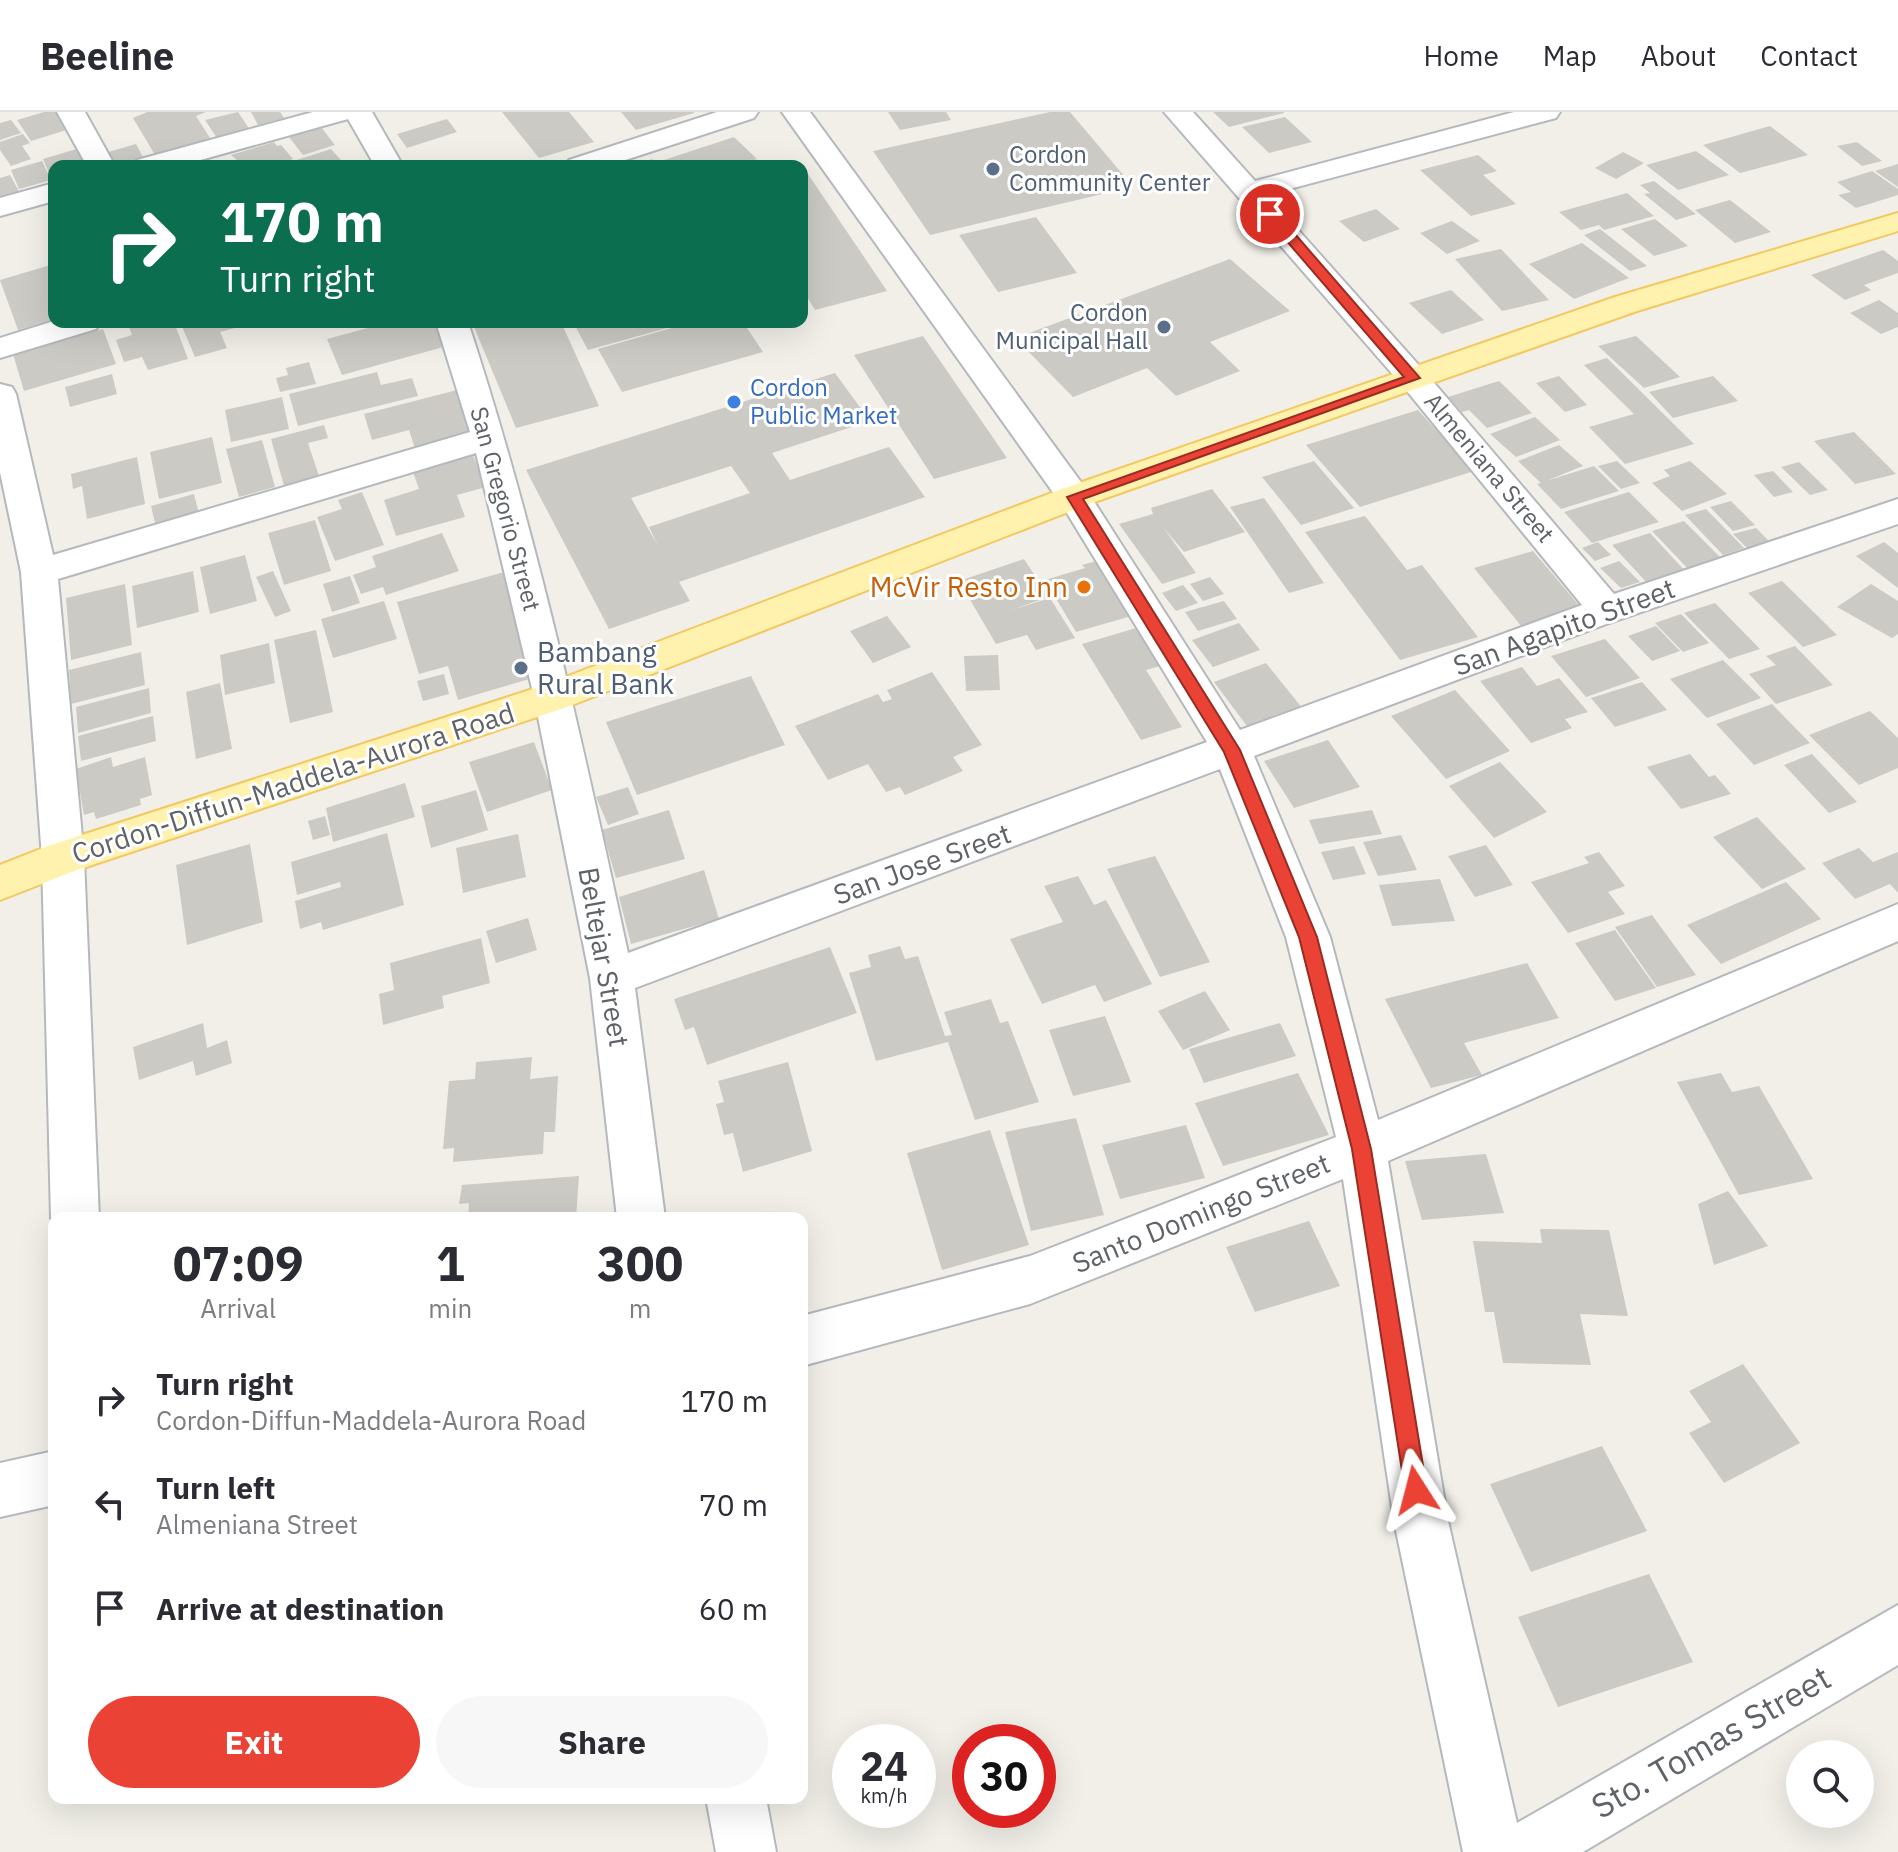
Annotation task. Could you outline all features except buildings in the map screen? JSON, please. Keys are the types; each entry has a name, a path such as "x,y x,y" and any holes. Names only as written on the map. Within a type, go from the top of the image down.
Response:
{"main road":[{"name":"Cordon-Diffun-Maddela-Aurora Road","path":"0,883 63,858 553,697 1074,497 1413,378 1626,304 1898,222"}],"street":[{"path":"71,112 98,160"},
{"path":"169,160 344,112"},
{"path":"358,112 386,160"},
{"path":"597,160 744,112"},
{"path":"796,112 1074,497 1232,750 1308,937 1362,1149 1421,1521 1493,1852"},
{"name":"Almeniana Street","path":"1178,112 1413,378 1607,610"},
{"path":"1250,191 1546,112"},
{"path":"0,207 48,194"},
{"path":"3,339 56,328"},
{"name":"San Gregorio Street","path":"454,328 489,438 553,697"},
{"path":"0,394 39,572 63,858 75,1212"},
{"path":"39,572 489,438"},
{"name":"San Agapito Street","path":"1232,750 1607,610 1898,511"},
{"name":"Beltejar Street","path":"553,697 612,978 640,1212"},
{"name":"San Jose Sreet","path":"612,978 1232,750"},
{"name":"Santo Domingo Street","path":"808,1339 1030,1280 1362,1149 1898,922"},
{"path":"0,1490 48,1479"},
{"name":"Sto. Tomas Street","path":"1525,1852 1898,1633"},
{"path":"737,1804 746,1852"}],"place":[{"name":"Cordon Community Center","path":"993,169"},
{"name":"Cordon Municipal Hall","path":"1164,327"},
{"name":"Cordon Public Market","path":"734,402"},
{"name":"McVir Resto Inn","path":"1084,587"},
{"name":"Bambang Rural Bank","path":"521,668"}],"route":[{"path":"1270,214 1413,378 1074,497 1232,750 1308,937 1362,1149 1416,1490"}]}
